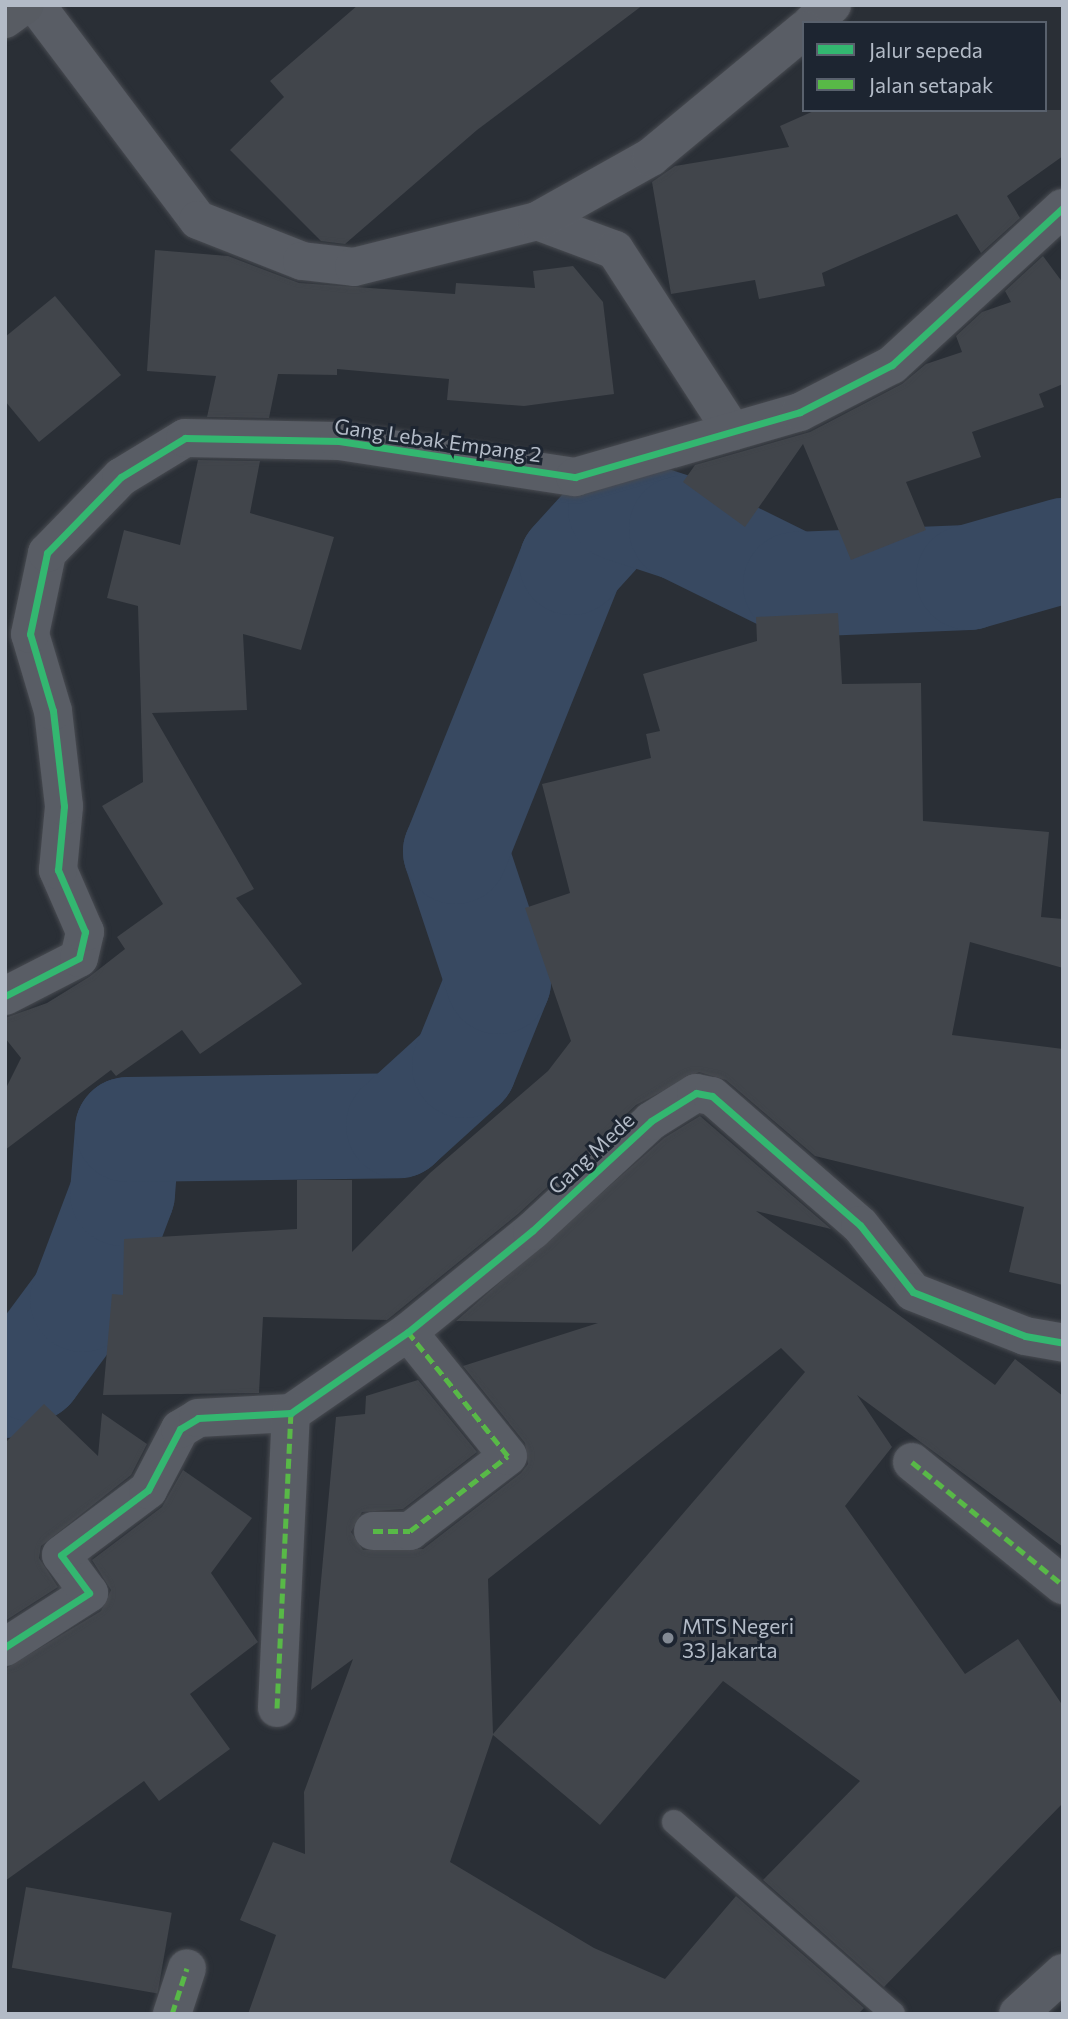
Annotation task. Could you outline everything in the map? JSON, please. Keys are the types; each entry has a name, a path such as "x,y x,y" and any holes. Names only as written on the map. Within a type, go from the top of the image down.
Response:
{"main road":[{"path":"5,19 24,5"}],"street":[{"path":"36,5 198,220 250,243 302,261 354,267 537,221 651,157 802,32"},
{"path":"814,21 832,5"},
{"name":"Gang Lebak Empang 2","path":"5,996 79,958 85,932 58,870 64,806 53,711 30,634 47,553 121,477 185,438 339,441 575,477 800,412 892,365 1063,208"},
{"path":"537,221 615,250 732,431"},
{"name":"Gang Mede","path":"291,1413 408,1332 532,1231 651,1121 705,1093 860,1226 913,1292 1025,1336 1063,1343"},
{"path":"373,1531 410,1531 508,1456 408,1332"},
{"path":"5,1647 89,1593 61,1555 148,1490 180,1429 198,1418 291,1413 277,1708"},
{"path":"912,1462 1063,1585"},
{"path":"173,2014 187,1968"},
{"path":"1018,2014 1063,1973"}],"lane":[{"path":"674,1822 893,2014"}],"building":[{"path":"358,5 643,5 477,130 345,244 321,241 230,150 284,97 270,81"},
{"path":"1063,110 1063,156 1007,196 1020,218 981,253 957,214 822,273 825,286 759,299 755,280 671,294 652,182 675,166 789,147 780,126 812,112"},
{"path":"155,250 228,256 299,283 455,294 456,283 535,288 533,271 573,266 603,302 614,394 524,406 447,400 449,379 337,369 337,375 278,374 269,418 207,417 216,376 147,371"},
{"path":"1043,256 1063,283 1063,384 1039,394 1044,407 972,432 981,457 906,482 926,530 851,560 803,444 745,527 683,482 695,465 810,432 902,384 926,364 962,352 956,336 982,312 1011,302 1005,291"},
{"path":"55,296 121,375 39,442 5,401 5,337"},
{"path":"198,460 260,461 250,513 334,537 301,650 243,634 247,710 152,713 254,889 236,898 302,984 200,1054 182,1030 116,1076 111,1070 5,1150 5,1090 21,1058 5,1038 5,1018 47,1003 89,977 125,949 117,937 163,904 102,806 143,782 138,606 107,598 124,530 180,545"},
{"path":"838,613 842,684 921,683 923,821 1049,832 1041,917 1063,919 1063,968 970,942 952,1035 1063,1049 1063,1285 1009,1272 1024,1207 815,1156 726,1080 699,1072 636,1105 518,1214 387,1320 263,1317 259,1393 103,1395 112,1294 123,1295 124,1239 297,1229 297,1180 352,1180 352,1252 430,1173 548,1071 571,1041 525,908 570,893 542,784 651,758 646,734 660,731 643,674 757,641 756,617"},
{"path":"700,1116 831,1229 756,1211 995,1385 1015,1359 1063,1396 1063,1547 857,1395 892,1447 845,1506 965,1674 1018,1639 1063,1706 1063,1803 884,1987 763,1880 860,1781 723,1681 600,1825 493,1735 450,1862 594,1948 665,1979 736,1896 864,2008 858,2014 248,2014 276,1935 240,1920 273,1842 305,1854 304,1792 353,1659 311,1690 336,1417 365,1414 366,1396 418,1380 477,1452 403,1509 362,1512 351,1532 363,1550 423,1549 521,1473 528,1464 525,1443 463,1366 598,1323 456,1321 664,1138","holes":["781,1348 805,1372 493,1734 488,1579"]},
{"path":"44,1404 98,1456 102,1413 147,1444 131,1475 41,1546 39,1558 58,1587 5,1621 5,1443"},
{"path":"183,1470 252,1518 211,1573 258,1642 190,1694 230,1749 159,1801 144,1781 5,1881 5,1669 101,1611 111,1590 92,1560 162,1507"},
{"path":"26,1887 172,1913 158,1993 12,1968"}],"waterway":[{"path":"5,1385 31,1368 82,1299 122,1193 127,1129 398,1125 464,1065 498,981 455,851 571,562 620,508 681,528 795,584 968,577 1063,550"}],"marked path":[{"path":"373,1531 410,1531 508,1456 408,1332"},
{"path":"277,1708 291,1413"},
{"path":"912,1462 1063,1585"},
{"path":"172,2014 187,1968"}],"cycle path":[{"path":"5,996 79,958 85,932 58,870 64,806 53,711 30,634 47,553 121,477 185,438 339,441 575,477 800,412 892,365 1063,208"},
{"path":"5,1647 89,1593 61,1555 148,1490 180,1429 198,1418 291,1413 408,1332 532,1231 651,1121 696,1093 712,1096 860,1225 913,1292 1025,1336 1063,1343"}],"place":[{"name":"MTS Negeri 33 Jakarta","path":"668,1638"}]}
